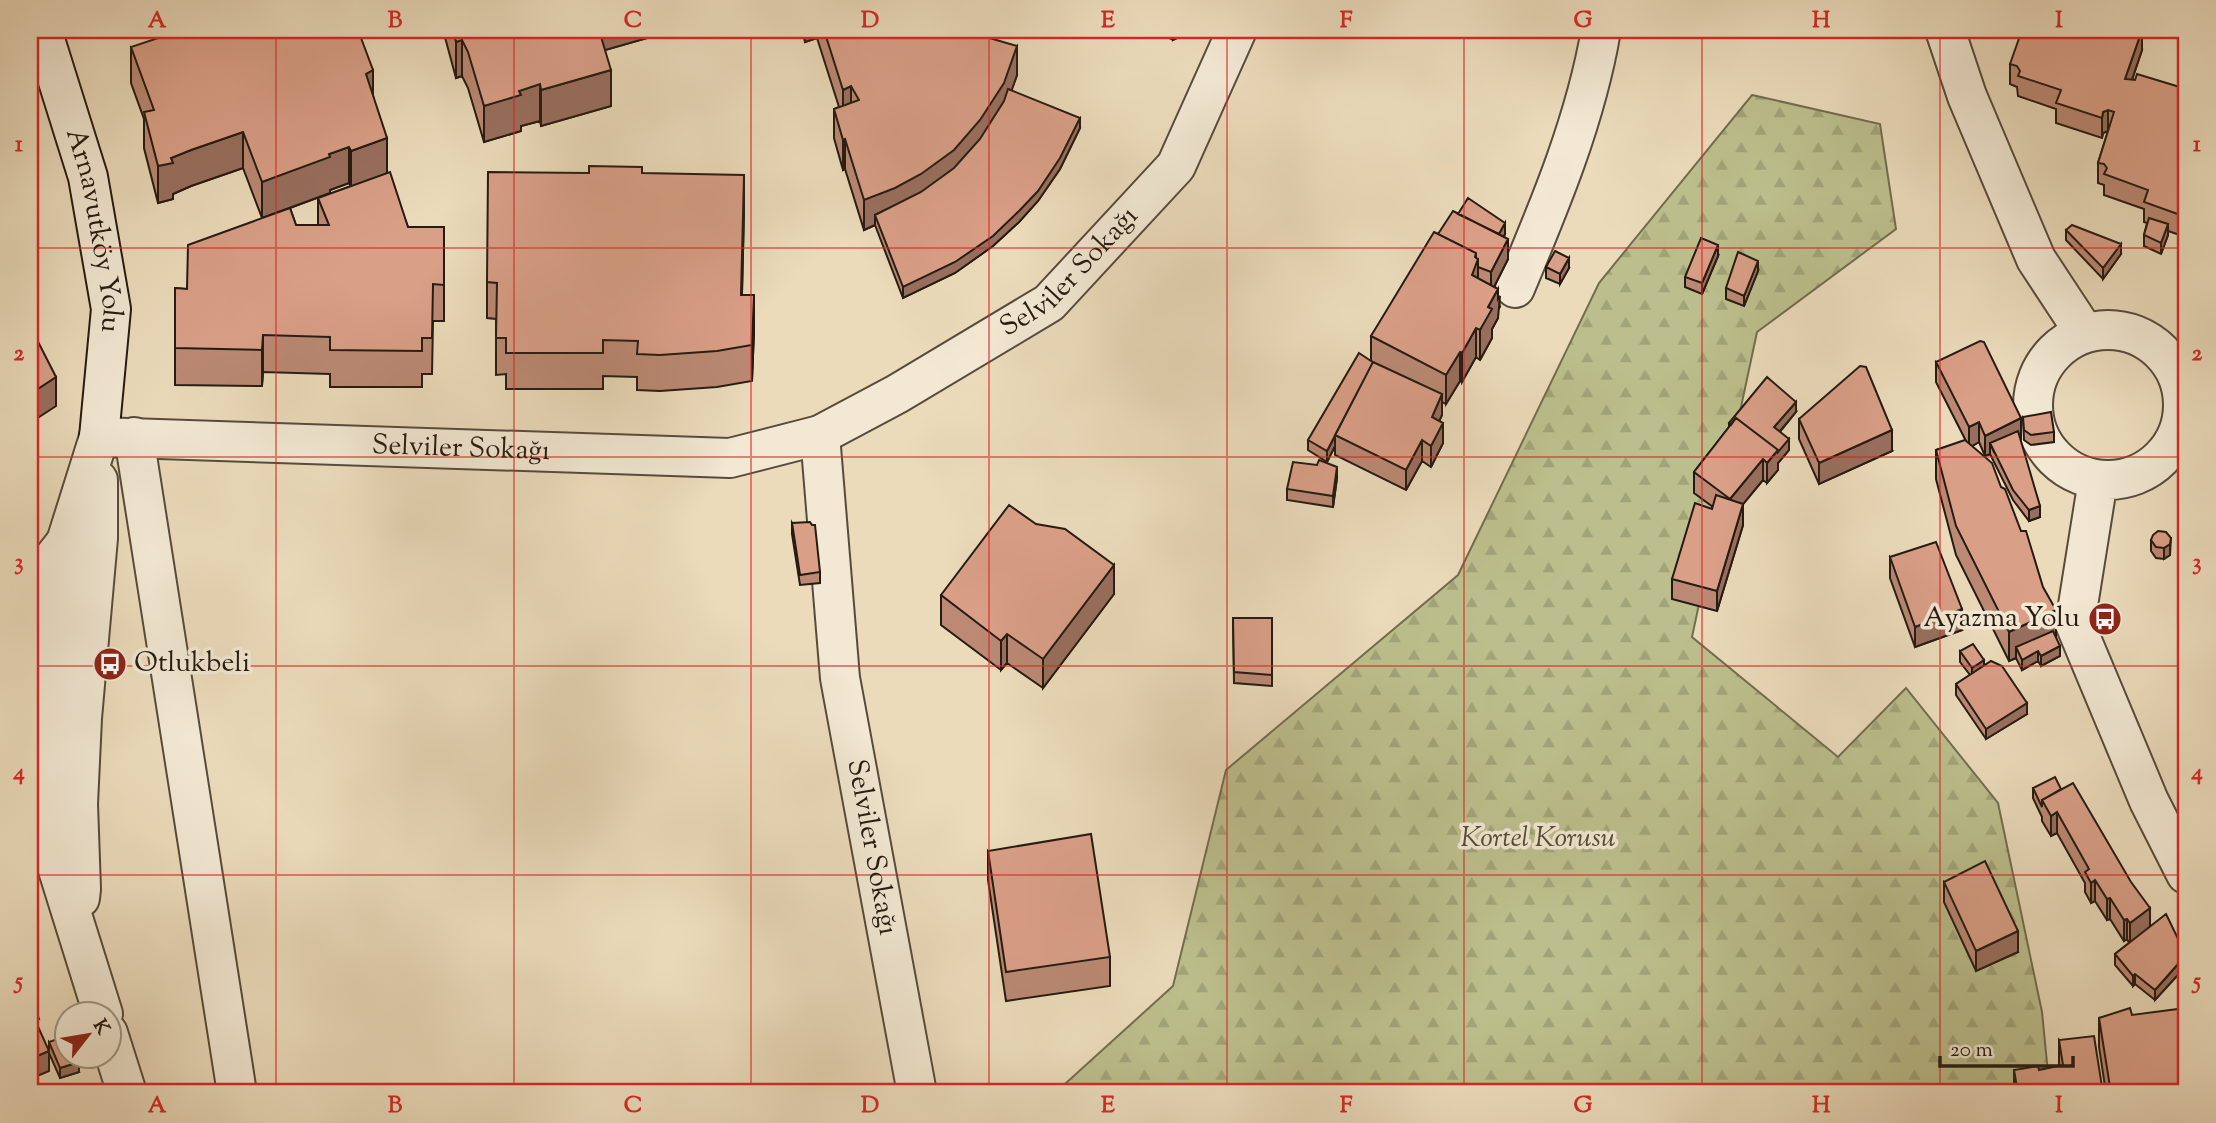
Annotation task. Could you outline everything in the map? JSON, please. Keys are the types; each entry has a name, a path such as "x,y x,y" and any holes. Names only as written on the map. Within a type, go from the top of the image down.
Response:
{"street":[{"name":"Arnavutköy Yolu","path":"42,30 88,177 111,309 116,437"},
{"name":"Selviler Sokağı","path":"116,437 730,458 820,435 897,394 1049,303 1176,166 1237,30"},
{"path":"1515,288 1548,211 1594,73 1601,30"},
{"path":"1944,30 1967,96 2036,258 2084,332"},
{"path":"2113,329 2138,335 2167,357 2183,378 2182,423 2171,447 2151,468 2125,479 2098,480 2077,474 2055,459 2040,436 2033,402 2037,377 2061,345 2084,332 2113,329"},
{"name":"Selviler Sokağı","path":"820,435 840,678 917,1093"},
{"path":"30,588 66,542 116,437"},
{"path":"76,925 81,889 78,804 82,718 98,538 116,437"},
{"path":"116,437 237,1093"},
{"path":"2098,480 2075,625 2149,801 2186,874"},
{"path":"66,542 38,698 37,741 49,841 99,1000"},
{"path":"38,698 82,718"},
{"path":"37,741 82,718"},
{"path":"120,1070 127,1093"}],"green space":[{"name":"Kortel Korusu","path":"1752,95 1880,124 1896,229 1757,332 1692,637 1838,757 1906,688 1998,803 2042,1012 2050,1093 1055,1093 1173,986 1226,770 1458,575 1599,283"}],"building":[{"path":"182,30 358,30 373,70 366,74 387,138 351,151 349,147 329,154 330,157 262,182 243,132 171,158 173,163 158,166 144,112 154,110 131,47"},
{"path":"453,30 599,30 611,70 541,90 540,84 519,91 521,95 484,106 468,52 462,40 456,42"},
{"path":"824,30 909,30 919,34 920,30 962,30 1017,46 1004,83 980,120 954,150 921,174 864,200 834,109 859,100 851,86 843,90"},
{"path":"2022,30 2142,30 2125,79 2135,80 2137,74 2183,88 2179,102 2186,104 2186,217 2144,202 2148,190 2104,174 2107,168 2098,163 2114,112 2103,112 2102,118 2056,103 2061,90 2018,76 2020,71 2017,66 2010,64"},
{"path":"1008,89 1080,118 1060,158 1038,191 993,236 955,262 903,287 875,215 921,192 954,168 980,139 1004,101"},
{"path":"589,166 642,167 642,173 744,175 741,295 754,295 752,345 717,351 660,355 637,354 638,341 603,340 603,353 506,353 506,338 496,338 497,283 487,282 488,172 589,173"},
{"path":"390,172 408,227 444,227 444,285 433,284 432,338 422,338 422,351 330,350 330,337 263,335 262,350 175,348 175,288 187,289 188,245 290,208 296,225 329,225 318,198"},
{"path":"1468,198 1505,223 1499,234 1458,214"},
{"path":"1453,211 1508,239 1491,272 1478,267 1476,253 1438,234"},
{"path":"2149,218 2168,224 2161,243 2144,235"},
{"path":"2072,225 2121,244 2103,268 2066,230"},
{"path":"1434,232 1476,253 1475,257 1478,259 1472,275 1498,289 1488,307 1492,309 1480,330 1476,328 1446,375 1371,336"},
{"path":"1701,238 1718,245 1702,283 1685,277"},
{"path":"1555,251 1569,258 1560,274 1546,267"},
{"path":"1738,252 1758,261 1744,296 1726,288"},
{"path":"30,326 56,377 30,394"},
{"path":"1980,341 1984,342 2021,418 1985,436 1979,422 1969,427 1936,362"},
{"path":"1359,353 1373,362 1327,451 1308,440"},
{"path":"1373,362 1442,394 1432,417 1443,423 1431,446 1422,440 1406,470 1335,435"},
{"path":"1860,366 1866,367 1892,430 1819,463 1799,419"},
{"path":"1767,377 1796,402 1774,427 1789,439 1778,452 1736,418 1731,425 1729,423"},
{"path":"2051,412 2054,432 2031,435 2024,430 2023,417"},
{"path":"1736,418 1778,450 1767,463 1763,459 1730,499 1694,472"},
{"path":"2018,431 2040,506 2029,510 2013,490 1990,443"},
{"path":"1965,440 1992,463 2021,531 2026,531 2043,587 2056,610 2009,632 1956,526 1936,450"},
{"path":"1319,460 1337,467 1333,496 1287,489 1293,462 1317,465"},
{"path":"1716,495 1743,504 1717,591 1672,579 1695,503 1712,509"},
{"path":"1009,505 1036,524 1065,529 1114,565 1043,659 1007,634 1001,641 941,595"},
{"path":"810,522 815,525 820,572 800,575 792,523"},
{"path":"2158,531 2166,532 2171,538 2170,544 2164,548 2156,547 2151,540"},
{"path":"1936,542 1962,609 1915,627 1890,557"},
{"path":"1233,618 1272,618 1272,675 1234,672"},
{"path":"2053,631 2060,646 2041,656 2038,651 2022,660 2016,647"},
{"path":"1973,644 1984,660 1972,668 1960,651"},
{"path":"1991,661 2002,666 2027,703 1986,729 1956,684"},
{"path":"2055,777 2061,789 2042,800 2042,807 2033,788"},
{"path":"2073,783 2131,882 2150,908 2130,923 2127,919 2124,920 2095,880 2091,883 2085,872 2089,869 2057,812 2051,816 2042,800"},
{"path":"1091,834 1110,957 1006,972 988,851"},
{"path":"1985,861 2018,931 1976,951 1944,882"},
{"path":"2166,914 2186,955 2155,990 2135,974 2133,976 2115,954"},
{"path":"30,996 39,1019 35,1020 49,1051 30,1059"},
{"path":"2130,1008 2132,1015 2186,1008 2186,1093 2111,1093 2099,1018"},
{"path":"2094,1036 2103,1093 2018,1093 2014,1070 2038,1066 2039,1070 2063,1065 2059,1040"}],"place":[{"name":"Ayazma Yolu","path":"2105,619"},
{"name":"Otlukbeli","path":"110,664"}]}
